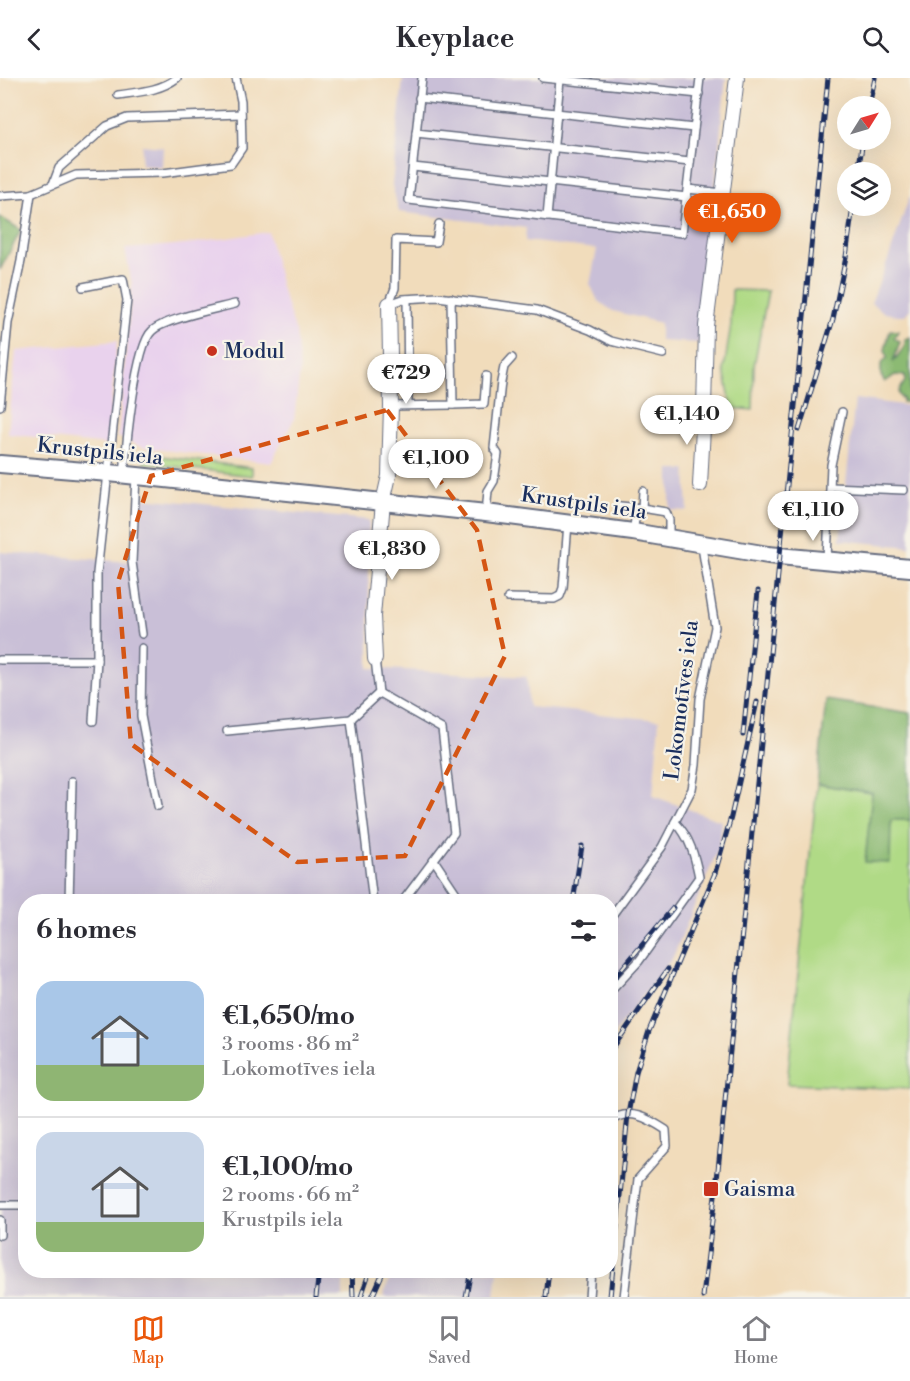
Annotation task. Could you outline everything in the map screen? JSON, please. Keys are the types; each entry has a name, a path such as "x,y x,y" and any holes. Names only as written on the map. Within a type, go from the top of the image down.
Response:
{"street":[{"path":"700,484 706,326 737,78"},
{"path":"375,659 373,616 383,502 388,476 391,406 389,303"},
{"name":"Krustpils iela","path":"0,464 486,513 633,532 768,555 910,568"}],"lane":[{"path":"118,95 150,91 170,84 177,78"},
{"path":"0,196 31,194 76,175 163,173 231,164 242,147 241,101 236,78"},
{"path":"422,78 409,200 682,233 700,78"},
{"path":"543,78 699,94"},
{"path":"547,217 560,80"},
{"path":"419,98 694,128"},
{"path":"53,184 59,168 107,126 127,118 241,114"},
{"path":"416,133 690,162"},
{"path":"413,167 550,182 687,193 722,193"},
{"path":"0,406 8,323 21,261 31,194"},
{"path":"389,303 395,288 396,240 436,242 439,224"},
{"path":"83,287 123,279 127,300 123,475 142,634"},
{"path":"389,303 407,299 451,298 537,310 590,330 611,341 663,354"},
{"path":"451,298 453,405"},
{"path":"407,299 408,405"},
{"path":"93,721 97,660 98,573 123,475 140,354 152,331 166,323 235,304"},
{"path":"486,513 488,491 494,481 498,454 494,448 501,382 504,367 512,358"},
{"path":"391,406 484,404 486,376"},
{"path":"662,410 704,409"},
{"path":"827,560 831,465 842,412"},
{"path":"831,487 904,490"},
{"path":"633,532 636,514 642,508 644,491"},
{"path":"620,506 666,512 669,520 669,538"},
{"path":"508,598 554,599 560,596 563,588 568,523"},
{"name":"Lokomotīves iela","path":"618,907 662,847 692,789 696,765 700,699 715,627 703,545"},
{"path":"142,648 141,716 158,806"},
{"path":"375,659 379,693"},
{"path":"0,660 97,660"},
{"path":"227,731 351,719 379,693"},
{"path":"379,693 442,729 454,833 408,894"},
{"path":"351,719 372,894"},
{"path":"69,894 72,781"},
{"path":"618,983 639,961 699,877 694,855 684,831 675,822"},
{"path":"434,860 457,894"},
{"path":"618,1117 628,1114 647,1117 666,1130 667,1146 638,1179 624,1297"},
{"path":"0,1205 18,1205"},
{"path":"0,1220 0,1235"},
{"path":"589,1297 590,1278"}],"highlighted area":[{"path":"387,410 477,530 505,656 405,856 297,862 131,744 118,582 151,476"}],"shaded area":[{"path":"403,78 726,78 699,343 660,341 660,323 613,311 598,301 590,284 597,249 525,241 526,228 399,212 392,185"},
{"path":"142,145 163,147 162,167 141,165"},
{"path":"910,195 910,309 905,315 897,315 885,313 871,303"},
{"name":"Modul","path":"268,232 282,291 296,332 300,370 294,419 271,463 141,447 118,437 132,285 125,249 187,244"},
{"path":"117,341 107,445 8,434 16,351"},
{"path":"855,399 910,406 910,547 840,540"},
{"path":"670,470 686,470 688,511 670,510"},
{"path":"143,498 369,520 369,668 527,677 529,707 659,720 653,796 721,821 719,847 673,957 618,1028 618,894 18,894 18,1278 343,1278 343,1297 0,1297 0,552 131,562"},
{"path":"390,1278 497,1278 495,1297 383,1297"}],"green space":[{"path":"0,217 21,230 0,270"},
{"path":"732,290 768,291 754,366 753,410 732,408 724,370 731,324"},
{"path":"890,330 898,331 894,338 900,342 893,362 905,346 905,339 910,337 910,402 902,402 903,399 899,394 905,376 895,375 885,382 881,376 881,364 887,358 885,350"},
{"path":"145,454 252,468 252,476 144,463"},
{"path":"826,700 910,713 910,820 891,820 890,863 865,862 872,793 817,784"},
{"path":"817,784 872,793 891,819 910,820 910,1089 787,1084"}],"railway":[{"path":"703,1297 718,1170 828,78"},
{"path":"871,96 875,78"},
{"path":"860,162 861,150"},
{"path":"799,430 833,319 852,216"},
{"path":"743,735 758,591"},
{"path":"618,1216 628,1114 636,1072 649,1031 715,873 731,817 757,702"},
{"path":"574,894 582,846"},
{"path":"618,973 673,908"},
{"path":"618,1041 668,969"},
{"path":"316,1297 318,1278"},
{"path":"352,1278 353,1297"},
{"path":"361,1297 367,1278"},
{"path":"372,1297 380,1278"},
{"path":"466,1297 470,1278"},
{"path":"546,1297 548,1278"},
{"path":"610,1297 612,1278"}],"place":[{"name":"Modul","path":"212,351"},
{"name":"Gaisma","path":"711,1189"}]}
